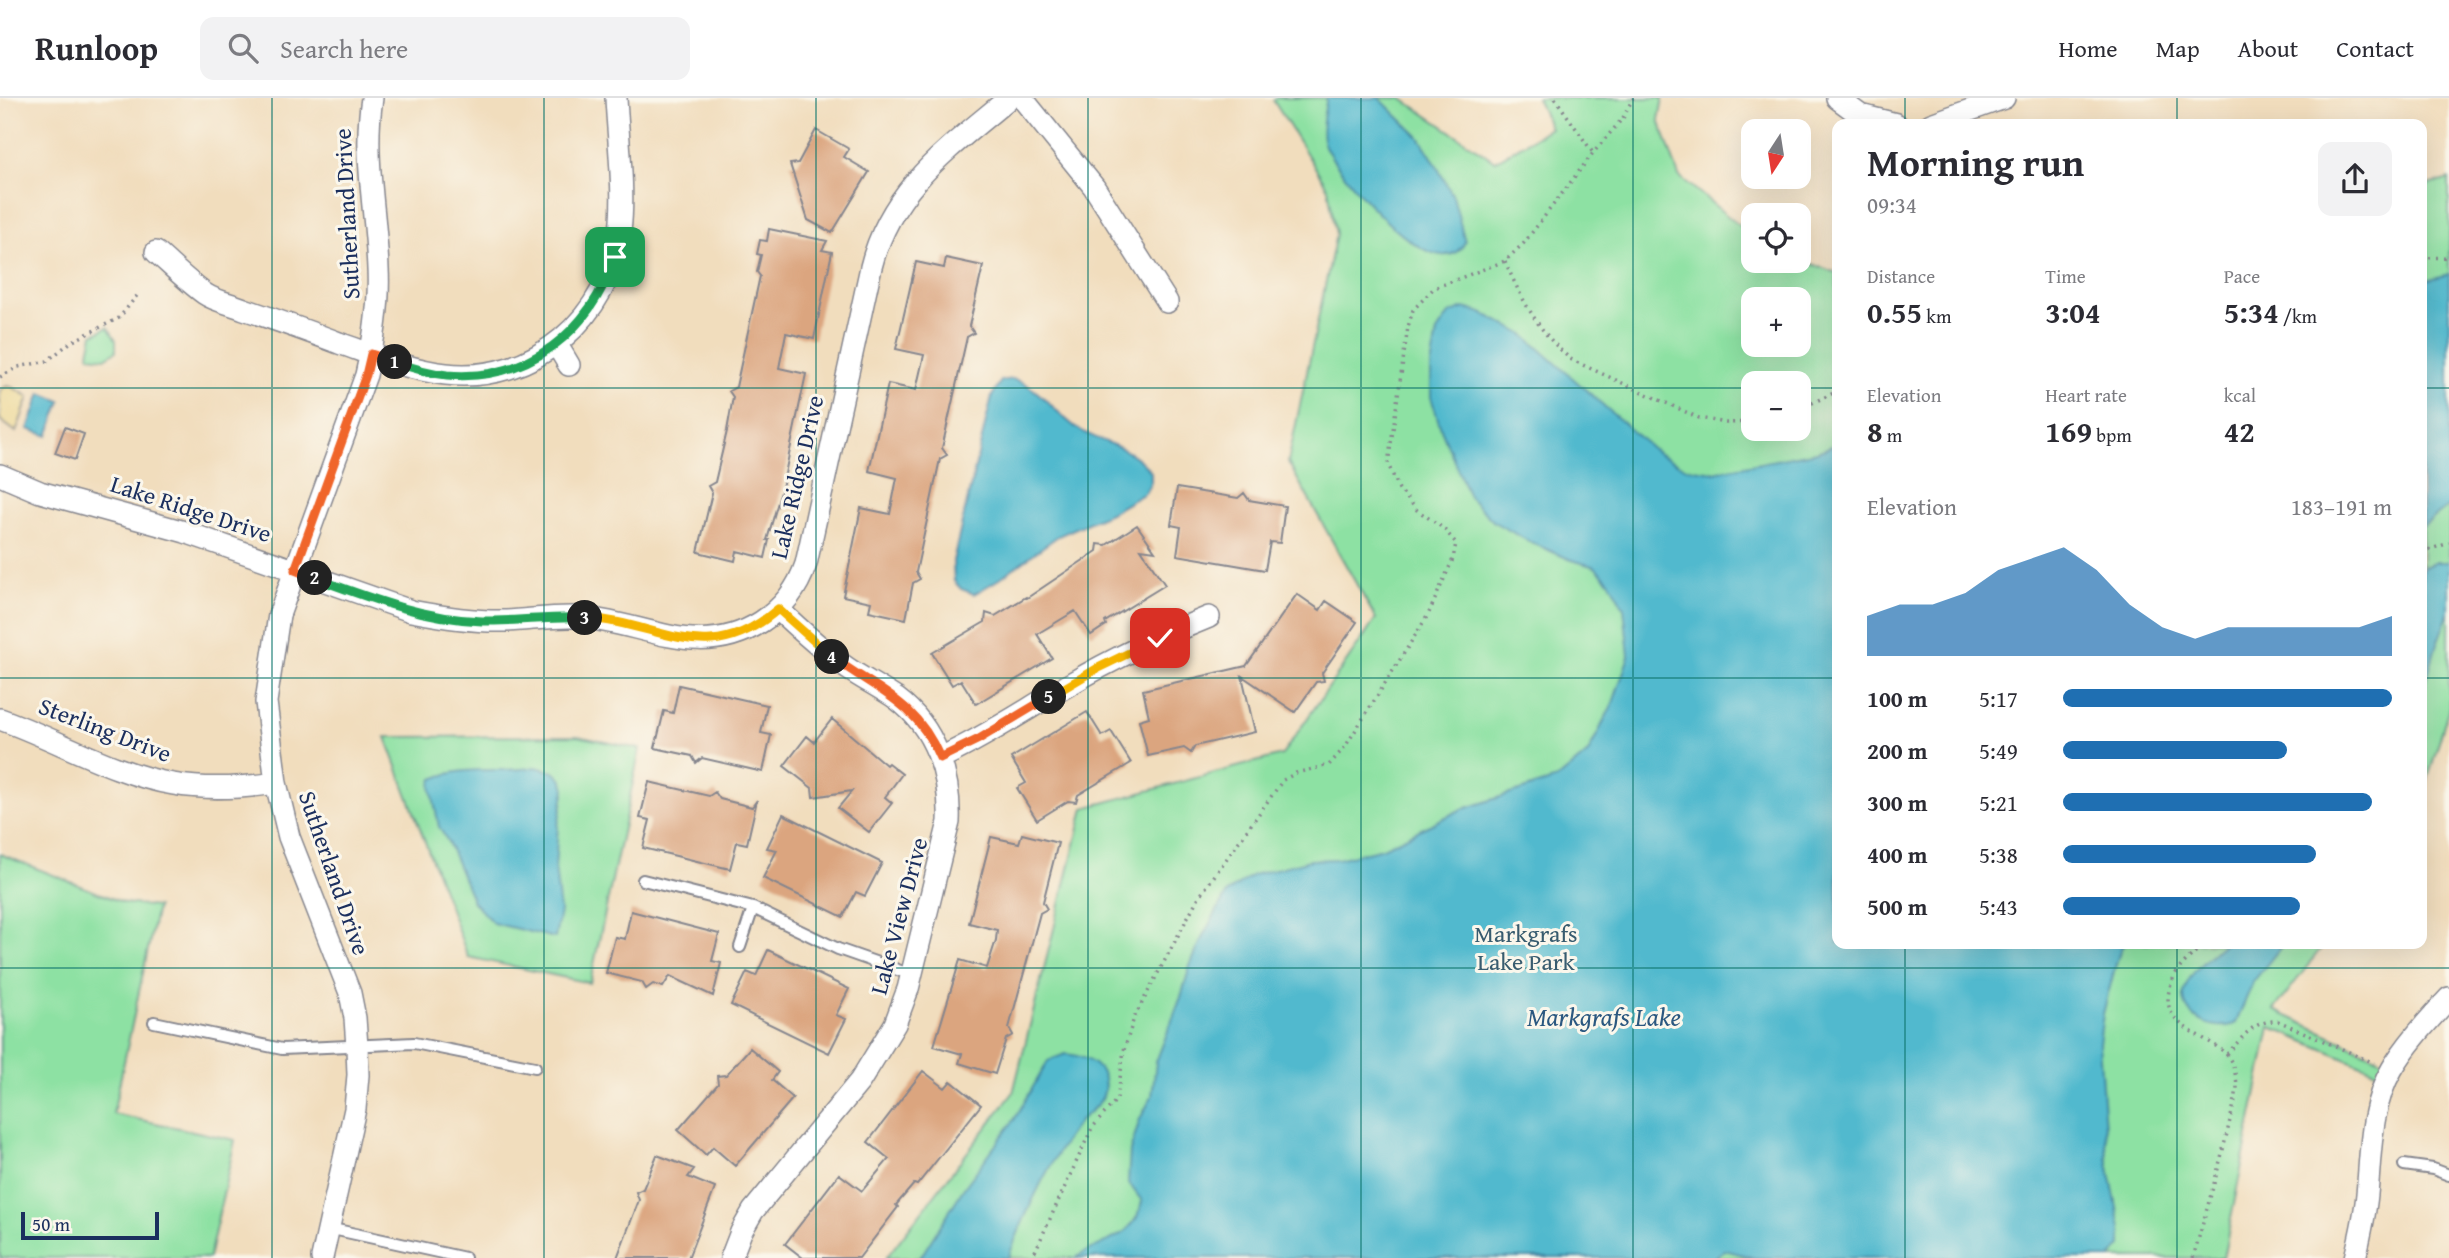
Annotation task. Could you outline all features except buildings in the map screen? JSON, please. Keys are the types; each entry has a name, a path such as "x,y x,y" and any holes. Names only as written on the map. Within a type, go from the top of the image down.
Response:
{"street":[{"name":"Sutherland Drive","path":"321,1258 355,1109 358,1075 355,1018 350,993 289,837 276,782 266,702 279,615 366,375 371,354 379,304 377,243 368,156 372,98"},
{"path":"156,252 206,295 371,354 426,372 449,375 502,370 528,361 557,345 587,314 605,285 615,257 620,220 616,98"},
{"name":"Lake Ridge Drive","path":"0,475 31,489 133,516 384,603 444,617 481,621 597,618 688,640 732,636 757,624 778,609 796,586 806,564 871,267 886,226 900,200 923,172 1009,98"},
{"path":"1022,98 1094,187 1167,302"},
{"path":"1837,98 1860,114 1878,119"},
{"path":"1945,119 2004,98"},
{"path":"557,345 569,365"},
{"name":"Lake View Drive","path":"731,1258 753,1211 874,1062 898,1018 912,975 949,822 947,785 940,758 927,732 905,706 835,659 778,609"},
{"path":"940,758 1002,726 1098,668 1209,617"},
{"name":"Sterling Drive","path":"0,719 143,776 174,784 245,787 276,782"},
{"path":"2356,1258 2367,1198 2371,1136 2379,1099 2391,1070 2411,1040 2449,998"}],"lane":[{"path":"643,880 753,908 838,949 912,975"},
{"path":"740,947 753,908"},
{"path":"154,1022 282,1049 414,1043 535,1067"},
{"path":"2404,1165 2433,1169 2449,1175"},
{"path":"328,1228 465,1258"}],"path":[{"path":"1555,98 1593,153"},
{"path":"1032,1258 1092,1128 1117,1099 1124,1050 1134,1018 1197,900 1283,779 1329,765 1345,747 1428,615 1453,559 1456,543 1443,528 1417,510 1399,489 1388,464 1408,327 1413,310 1434,288 1505,261 1524,243 1622,118 1633,98"},
{"path":"2427,258 2449,257"},
{"path":"1505,261 1514,284 1542,329 1572,360 1699,418 1726,423 1741,422"},
{"path":"0,377 18,367 45,361 71,342 115,321 139,293"},
{"path":"1811,403 1832,394"},
{"path":"2427,550 2449,542"},
{"path":"2193,1258 2221,1159 2237,1087 2227,1054 2184,1028 2169,1006 2173,976 2199,949"},
{"path":"2227,1054 2258,1024 2263,1021 2278,1021 2391,1070"}],"green space":[{"name":"Markgrafs Lake Park","path":"1277,98 1401,98 1495,161 1550,128 1537,98 1663,98 1659,120 1679,176 1741,227 1741,273 1811,273 1811,263 1832,271 1832,949 2320,949 2274,1010 2394,1065 2388,1076 2270,1027 2223,1258 886,1258 1013,1093 1084,808 1282,755 1376,619 1288,462 1336,234 1328,188 1273,100"},
{"path":"2449,179 2449,707 2427,782 2427,186"},
{"path":"108,327 116,340 116,351 105,358 90,356 93,334"},
{"path":"577,736 640,749 590,983 468,957 386,737"},
{"path":"0,854 124,903 157,907 113,1114 235,1140 209,1258 0,1258"}],"sand":[{"path":"7,386 29,397 16,432 0,420 0,390"}],"water":[{"path":"1327,98 1379,98 1419,137 1453,196 1465,242 1451,254 1433,253 1412,242 1389,224 1348,180 1325,146 1322,135"},
{"path":"2449,274 2449,506 2427,523 2427,280"},
{"name":"Markgrafs Lake","path":"1464,308 1482,313 1523,334 1657,453 1686,468 1714,472 1817,452 1832,446 1832,949 2121,949 2103,1014 2099,1043 2107,1157 2121,1228 2121,1246 2111,1258 1754,1258 1725,1250 1714,1258 1075,1258 1125,1231 1139,1214 1142,1201 1128,1182 1130,1151 1140,1119 1152,1096 1156,1062 1190,966 1227,893 1253,875 1310,860 1338,859 1383,848 1460,810 1557,779 1588,753 1613,703 1629,656 1624,608 1610,582 1595,567 1530,542 1494,522 1469,497 1431,397 1431,366 1437,332 1449,314"},
{"path":"1012,379 1038,393 1077,428 1134,455 1151,472 1151,482 1145,493 1110,513 1058,536 974,594 961,589 954,581 953,561 992,396 1001,381"},
{"path":"41,393 61,401 48,436 28,429"},
{"path":"2436,562 2449,562 2449,612 2427,679 2427,566"},
{"path":"536,767 554,772 563,781 565,789 558,825 555,868 560,911 555,938 493,923 473,902 439,827 431,786 433,779 445,774"},
{"path":"2218,949 2279,949 2253,982 2236,1023 2227,1026 2200,1020 2192,1015 2187,1007 2185,989 2202,964"},
{"path":"1065,1054 1088,1060 1099,1069 1105,1083 1103,1097 1077,1124 1056,1156 1030,1206 1008,1258 920,1258 964,1188 1014,1120 1048,1061"}],"route":[{"path":"615,257 605,285 587,314 557,345 528,361 502,370 449,375 426,372 371,354 366,375 295,570 384,603 444,617 481,621 543,617 597,618 688,640 732,636 757,624 778,609 835,659 905,706 927,732 940,758 1002,726 1098,668 1160,638"}]}
